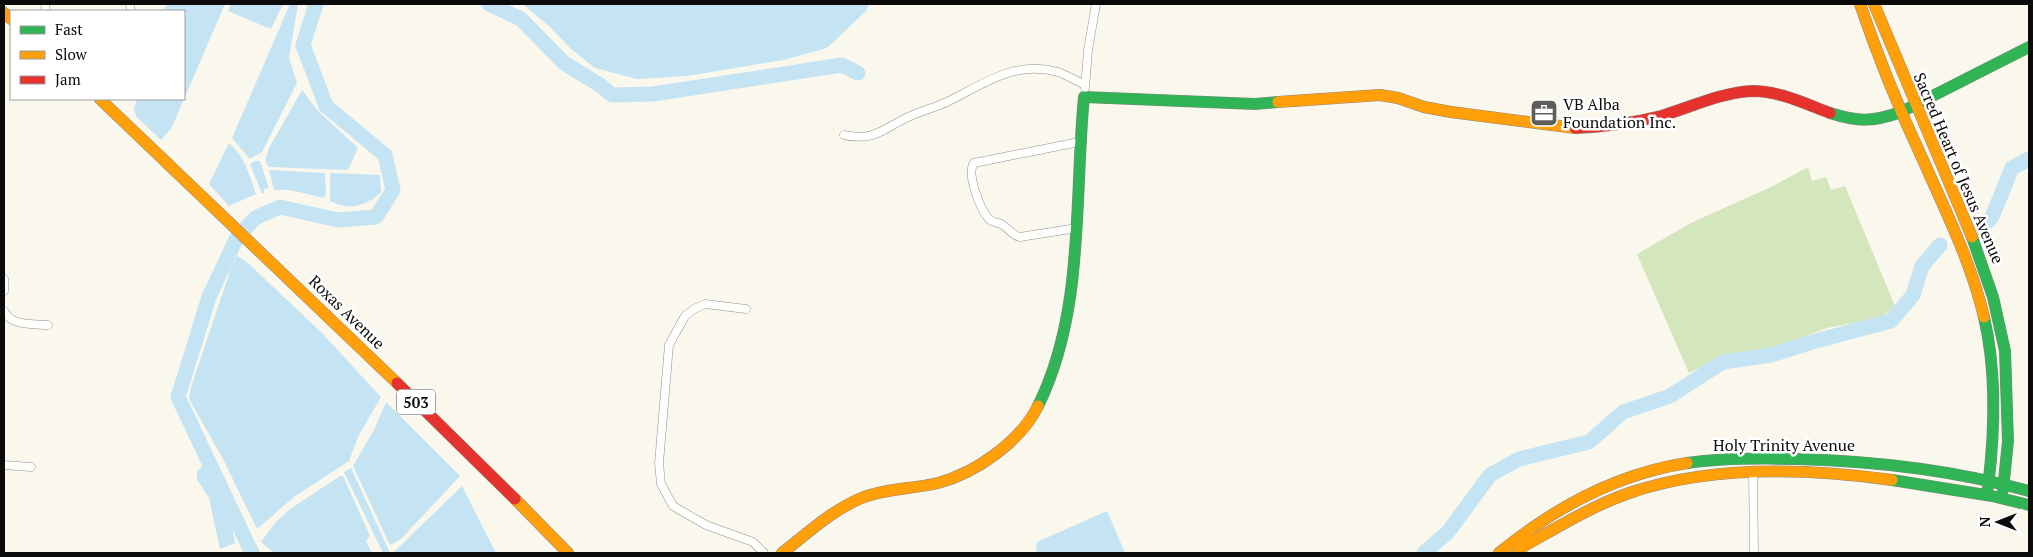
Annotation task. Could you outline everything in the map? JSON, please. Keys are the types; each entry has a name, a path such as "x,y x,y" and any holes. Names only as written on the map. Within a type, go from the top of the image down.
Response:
{"main road":[{"name":"Sacred Heart of Jesus Avenue","path":"1860,4 1901,112 1961,244 1985,319 1990,349 1994,399 1987,495"},
{"name":"Sacred Heart of Jesus Avenue","path":"1874,4 1915,105 1972,233 1998,316 2004,346 2008,399 2008,455 2002,497"},
{"path":"782,553 819,522 838,509 876,493 939,483 976,466 1024,428 1033,416 1046,390 1067,321 1077,228 1079,142 1084,97 1255,104 1380,95 1398,98 1424,108 1574,128 1610,126 1660,116 1733,93 1755,91 1779,95 1840,116 1863,121 1881,119 1901,112 2029,47"},
{"name":"Roxas Avenue","path":"101,100 472,455 568,553"},
{"name":"Holy Trinity Avenue","path":"1499,553 1520,536 1582,497 1622,479 1662,468 1695,462 1753,458 1859,461 1989,479 2029,491"},
{"name":"Holy Trinity Avenue","path":"1517,553 1524,546 1588,509 1633,492 1664,483 1753,472 1861,476 1921,483 2002,497 2029,504"}],"street":[{"path":"1084,97 1088,50 1096,4"},
{"path":"844,135 858,138 869,137 911,115 946,102 985,81 1009,71 1047,70 1059,72 1085,85"},
{"path":"1077,228 1020,237 1014,236 1003,225 987,217 979,202 971,167 974,163 1079,142"},
{"path":"4,279 4,291"},
{"path":"746,309 705,304 685,316 669,346 659,463 661,484 673,506 706,525 753,542 764,553"},
{"path":"4,311 8,318 14,322 48,325"},
{"path":"4,465 31,467"},
{"path":"1753,472 1754,553"}],"green space":[{"path":"1808,167 1812,181 1826,177 1831,190 1845,186 1895,306 1881,318 1827,328 1760,353 1723,357 1689,373 1637,254 1693,222 1771,187"}],"water":[{"path":"167,4 225,4 185,97 185,10 164,10"},
{"path":"231,4 283,4 271,29 228,11"},
{"path":"290,4 298,4 289,58 297,83 262,152 250,159 232,138"},
{"path":"526,4 869,4 866,11 827,48 783,60 687,76 637,79 595,68 571,49 550,27 525,6"},
{"path":"302,90 318,111 358,148 348,170 269,167 265,161 269,148"},
{"path":"137,100 184,100 172,127 161,140 136,116 134,109"},
{"path":"229,143 243,160 256,194 229,206 209,184"},
{"path":"260,161 269,188 264,189 262,194 250,164"},
{"path":"269,170 325,173 326,192 324,198 290,190 274,190"},
{"path":"330,173 380,175 381,192 370,201 357,206 337,204 330,201"},
{"path":"237,256 248,263 322,333 381,397 358,437 349,461 294,497 257,529 223,459 189,399 191,387 231,268"},
{"path":"386,402 460,476 401,539 390,545 353,466 374,430"},
{"path":"203,465 231,522 235,543 220,549 209,498 197,479 197,472"},
{"path":"351,468 390,553 383,553 344,472"},
{"path":"340,476 343,476 370,536 366,541 372,553 274,553 261,542 275,523 290,509"},
{"path":"462,486 496,553 394,552"},
{"path":"1107,511 1125,553 1036,553 1037,542"}],"waterway":[{"path":"245,229 255,218 280,207 338,220 376,217 393,190 385,155 326,106 303,45 316,4"},
{"path":"489,4 521,19 564,63 600,85 612,95 653,94 842,65 858,73"},
{"path":"1980,228 1992,217 2012,168 2029,159"},
{"path":"237,237 209,297 178,397 252,553"},
{"path":"1424,553 1448,532 1490,475 1519,459 1589,442 1623,412 1670,396 1723,362 1771,355 1891,321 1913,295 1922,266 1940,245"}],"traffic: fast":[{"path":"1830,113 1866,120 1882,118 1901,112 2029,47"},
{"path":"1038,406 1053,370 1064,332 1071,293 1084,97 1255,104 1278,102"},
{"path":"1972,237 1993,297 2005,351 2008,441 2003,490"},
{"path":"1984,317 1991,359 1994,402 1988,487"},
{"path":"1687,463 1714,460 1797,459 1885,464 1972,477 2029,491"},
{"path":"1892,480 1992,496 2029,505"}],"traffic: slow":[{"path":"1860,4 1897,102 1965,257 1984,317"},
{"path":"1874,4 1972,237"},
{"path":"4,13 10,18"},
{"path":"1278,102 1380,95 1451,112 1575,128"},
{"path":"101,100 397,383"},
{"path":"782,553 821,522 842,508 864,497 882,492 938,483 967,472 996,454 1009,443 1021,431 1038,406"},
{"path":"1499,553 1542,522 1587,495 1635,475 1687,463"},
{"path":"1517,553 1524,546 1562,524 1615,498 1660,484 1693,477 1726,473 1793,471 1892,480"},
{"path":"515,499 568,553"}],"traffic: jam":[{"path":"1575,128 1597,127 1661,116 1718,97 1753,91 1773,93 1830,113"},
{"path":"397,383 515,499"}],"place":[{"name":"VB Alba Foundation Inc.","path":"1544,113"}]}
